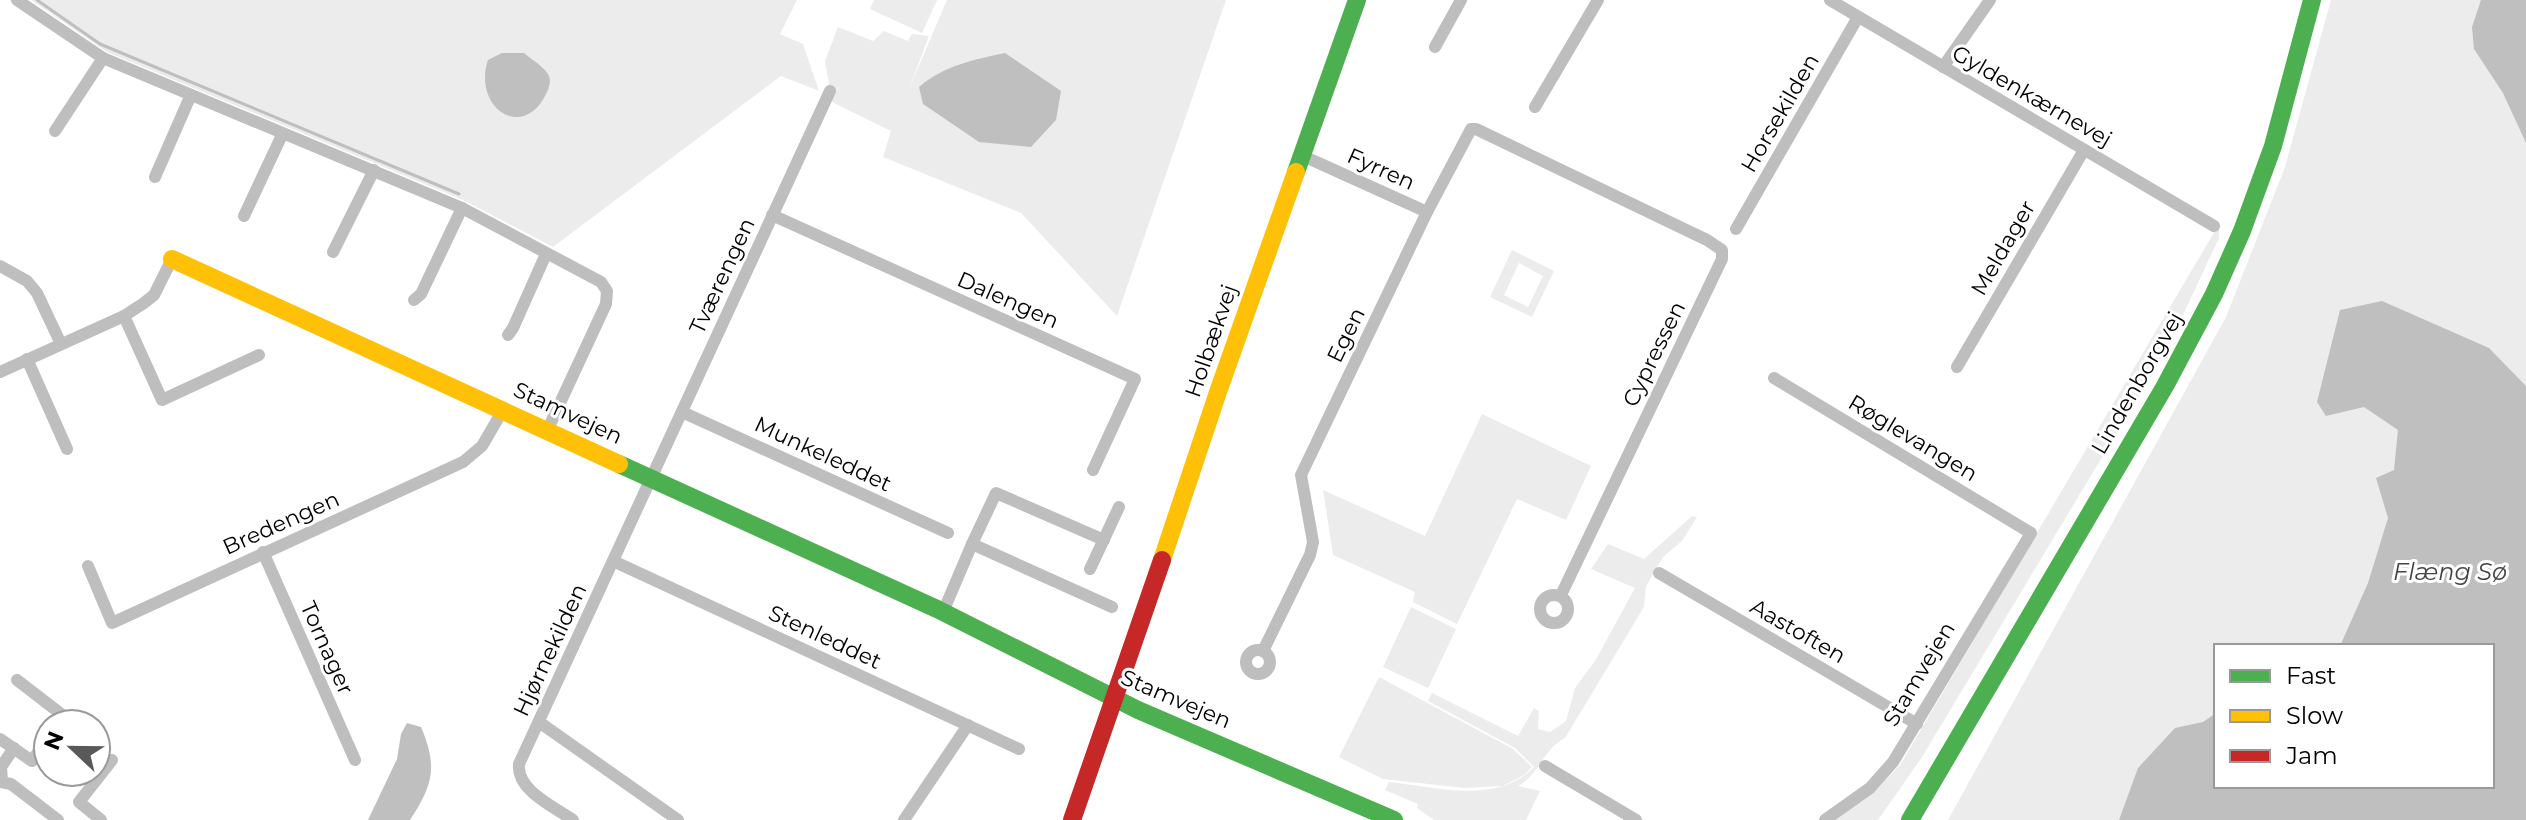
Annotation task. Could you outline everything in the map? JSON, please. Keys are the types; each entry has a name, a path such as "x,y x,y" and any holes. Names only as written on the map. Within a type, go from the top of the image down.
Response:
{"street":[{"path":"17,0 103,58 190,97 462,208 601,282 607,291 606,304 547,431"},
{"name":"Holbækvej","path":"1072,820 1218,392 1357,0"},
{"path":"1435,47 1461,0"},
{"path":"1535,107 1598,0"},
{"name":"Gyldenkærnevej","path":"1830,0 2214,226"},
{"path":"1943,67 1990,0"},
{"name":"Lindenborgvej","path":"1910,820 2206,311 2242,233 2277,136 2300,57 2312,0"},
{"name":"Horsekilden","path":"1736,229 1858,17"},
{"path":"55,131 103,58"},
{"name":"Tværengen","path":"651,478 830,91"},
{"path":"155,177 190,97"},
{"name":"Fyrren","path":"1301,155 1427,212 1471,129 1476,129 1722,250"},
{"path":"244,216 282,135"},
{"name":"Meldager","path":"1957,367 2084,150"},
{"path":"333,252 374,170"},
{"path":"414,300 421,294 462,208"},
{"name":"Egen","path":"1263,651 1310,555 1313,542 1301,475 1427,212"},
{"name":"Dalengen","path":"772,215 1135,379 1093,470"},
{"name":"Cypressen","path":"1561,595 1722,259 1722,250"},
{"path":"508,335 546,254"},
{"path":"0,372 124,316 154,295 172,259"},
{"name":"Stamvejen","path":"172,259 943,612 1115,700 1394,820"},
{"path":"0,266 27,281 37,293 61,344"},
{"path":"124,316 162,400 259,355"},
{"path":"27,359 67,449"},
{"name":"Røglevangen","path":"1774,378 2031,533"},
{"name":"Bredengen","path":"88,566 112,623 463,462 482,446 503,410"},
{"name":"Munkeleddet","path":"682,412 948,533"},
{"name":"Hjørnekilden","path":"573,820 526,787 519,776 519,764 651,478"},
{"path":"943,612 996,493 1104,540"},
{"path":"1090,569 1119,507"},
{"name":"Stamvejen","path":"1825,820 1870,788 1893,762 2031,533"},
{"path":"972,544 1112,607"},
{"name":"Tornager","path":"263,552 355,760"},
{"name":"Stenleddet","path":"613,561 1019,749"},
{"name":"Aastoften","path":"1659,573 1917,724"},
{"path":"17,680 53,708"},
{"path":"539,722 678,820"},
{"path":"904,820 968,725"},
{"path":"0,739 32,761"},
{"path":"14,748 1,767 1,781 11,784 58,820"},
{"name":"Lindenborgvej","path":"1901,820 1942,762"},
{"path":"1545,766 1636,820"},
{"path":"90,788 79,802 101,820"}],"shaded area":[{"path":"31,0 797,0 780,34 803,44 819,91 781,76 553,247 463,200 107,52"},
{"path":"874,0 937,0 922,33 870,9"},
{"path":"947,0 1226,0 1117,316 1021,213 883,157 891,131 832,102 825,61 838,27 873,41 884,31 908,41 912,34 929,36 909,89"},
{"path":"2331,0 2526,0 2526,820 1948,820 2226,317 2285,167"},
{"path":"2219,224 2219,238 2167,349 1922,757 1878,820 1835,820 1875,791 1900,765"},
{"path":"1512,250 1554,271 1532,317 1490,297","holes":["1519,263 1543,276 1528,307 1504,295"]},
{"path":"1482,414 1591,466 1566,520 1517,499 1457,624 1413,602 1415,592 1333,555 1323,490 1425,536"},
{"path":"1692,516 1697,517 1682,541 1663,557 1646,586 1644,607 1565,738 1518,786 1540,791 1526,820 1434,820 1417,808 1418,804 1385,790 1389,782 1466,791 1485,790 1519,779 1534,767 1515,748 1428,701 1432,693 1518,736 1534,708 1539,711 1538,729 1550,732 1566,721 1575,688 1595,661 1635,588 1591,569 1608,544 1644,559"},
{"path":"1411,607 1456,629 1428,688 1383,667"},
{"path":"1379,677 1513,749 1532,767 1503,786 1464,788 1383,779 1339,757"}],"water":[{"path":"2481,0 2526,0 2526,143 2503,93 2474,49 2472,27"},
{"path":"502,53 524,53 549,76 547,92 537,107 526,115 514,117 503,113 487,92 485,77 488,60"},
{"path":"1005,53 1061,91 1056,120 1031,147 979,142 923,104 919,87 939,73 960,64"},
{"name":"Flæng Sø","path":"2382,301 2489,348 2526,386 2526,820 2119,820 2138,768 2175,728 2203,722 2214,714 2214,788 2494,788 2494,644 2341,644 2368,583 2388,518 2376,478 2394,470 2398,430 2364,407 2326,416 2317,402 2340,310"},
{"path":"407,723 421,727 430,753 430,775 424,796 410,820 368,820 397,759 401,734"}],"waterway":[{"path":"37,0 100,44 459,194"}],"traffic: fast":[{"path":"1296,172 1357,0"},
{"path":"1910,820 2165,386 2214,294 2242,231 2273,146 2312,0"},
{"path":"619,464 937,609 1138,710 1394,820"}],"traffic: slow":[{"path":"1162,560 1296,172"},
{"path":"172,259 619,464"}],"traffic: jam":[{"path":"1072,820 1162,560"}]}
